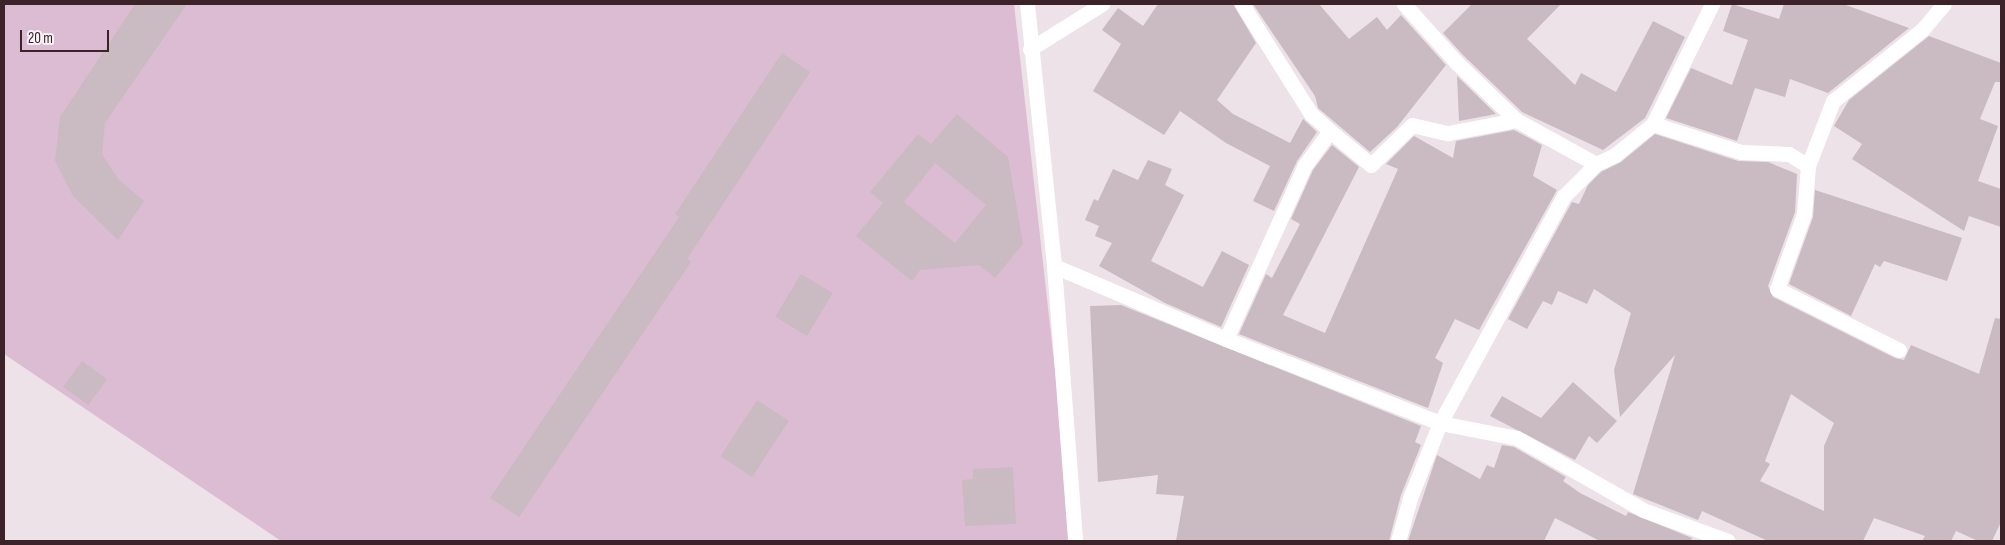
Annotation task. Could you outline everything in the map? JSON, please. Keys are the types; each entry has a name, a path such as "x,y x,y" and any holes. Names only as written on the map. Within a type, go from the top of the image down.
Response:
{"street":[{"path":"1028,4 1030,49 1054,266 1075,541"},
{"path":"1030,49 1102,4"},
{"path":"1242,4 1311,114 1371,165 1412,125 1448,133 1516,120"},
{"path":"1404,4 1456,62 1516,120 1596,164"},
{"path":"1398,541 1410,498 1440,423 1564,196 1596,164 1615,155 1654,124 1712,4"},
{"path":"1900,350 1777,289 1804,214 1808,166 1833,101 1922,30 1944,4"},
{"path":"1654,124 1741,152 1789,154 1808,166"},
{"path":"1226,339 1305,165 1330,131"},
{"path":"1054,266 1226,339 1440,423 1517,438 1643,510 1728,541"}],"shaded area":[{"path":"4,4 1014,4 1057,388 1069,541 281,541 4,354"}],"building":[{"path":"135,4 187,4 105,123 102,154 118,179 144,201 118,240 73,196 55,161 60,117"},
{"path":"1158,4 1233,4 1256,43 1217,100 1233,114 1290,143 1303,119 1317,132 1297,161 1274,211 1253,201 1270,166 1226,143 1180,111 1164,135 1093,91 1121,44 1102,30 1118,8 1143,26"},
{"path":"1253,4 1319,4 1349,39 1377,17 1387,30 1401,15 1446,65 1397,127 1370,152 1318,108 1315,96"},
{"path":"1472,4 1561,4 1527,39 1575,85 1581,73 1616,92 1653,21 1685,37 1645,118 1603,150 1522,112 1443,33"},
{"path":"1732,4 1779,19 1784,4 1843,4 1909,28 1828,93 1790,79 1785,97 1755,88 1737,141 1666,118 1691,68 1732,85 1748,40 1723,31"},
{"path":"1929,36 2001,63 2001,82 1995,82 1980,119 1998,126 1978,181 2001,189 2001,227 1969,216 1964,231 1852,159 1862,144 1834,126 1849,100"},
{"path":"782,53 810,72 687,259 691,262 519,517 490,498 679,217 675,214"},
{"path":"1457,76 1496,114 1459,121"},
{"path":"957,114 1008,157 1023,244 995,278 979,265 920,270 912,281 856,236 883,203 870,192 918,134 931,144","holes":["935,163 986,205 955,243 904,202"]},
{"path":"1514,130 1542,145 1533,176 1557,190 1479,330 1455,319 1435,358 1443,363 1428,408 1239,334 1266,274 1272,278 1300,224 1291,219 1313,170 1332,145 1359,167 1283,315 1325,333 1398,169 1386,164 1414,136 1453,158 1456,141"},
{"path":"1655,134 1738,161 1768,162 1797,174 1795,212 1768,286 1773,297 1895,358 1904,360 1911,345 1979,374 1995,318 2001,319 2001,522 1992,541 1978,541 1956,531 1951,541 1922,541 1925,536 1874,518 1863,541 1768,541 1702,511 1698,520 1633,494 1675,355 1620,417 1614,370 1631,313 1594,289 1587,304 1558,291 1552,305 1543,301 1527,329 1508,319 1572,202 1579,204 1588,185 1601,172 1621,162","holes":["1791,394 1834,423 1824,446 1824,511 1760,481 1770,464 1765,461"]},
{"path":"1148,160 1172,169 1165,185 1184,195 1151,261 1203,287 1222,251 1249,265 1221,327 1165,303 1099,266 1112,243 1095,236 1099,226 1085,220 1094,199 1098,201 1113,169 1138,180"},
{"path":"1815,190 1962,238 1947,281 1884,261 1880,267 1875,264 1851,316 1789,284 1813,217"},
{"path":"801,274 833,293 807,336 775,317"},
{"path":"1121,305 1421,426 1415,442 1421,445 1401,495 1389,541 1176,541 1184,496 1156,494 1158,475 1098,482 1090,306"},
{"path":"82,361 107,379 88,405 63,387"},
{"path":"1573,382 1617,421 1597,443 1589,436 1575,460 1490,416 1502,396 1541,418"},
{"path":"757,400 789,421 752,477 721,456"},
{"path":"1502,445 1514,447 1566,477 1563,481 1580,493 1626,516 1628,512 1692,538 1691,541 1600,541 1555,518 1544,541 1408,541 1437,455 1480,479 1487,465 1494,468"},
{"path":"1013,467 1016,524 965,526 962,480 973,479 973,469"}]}
